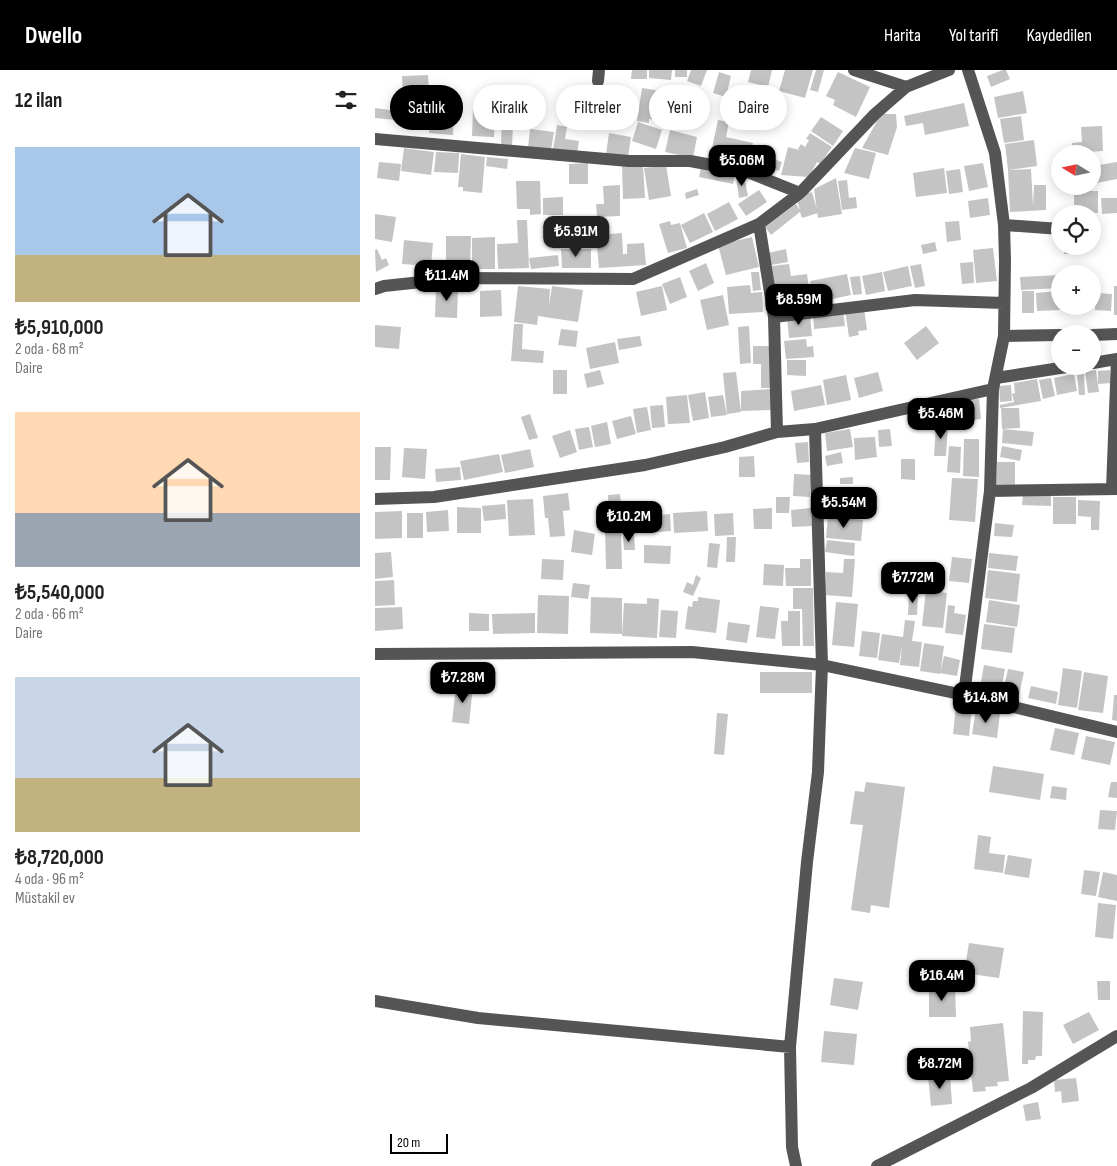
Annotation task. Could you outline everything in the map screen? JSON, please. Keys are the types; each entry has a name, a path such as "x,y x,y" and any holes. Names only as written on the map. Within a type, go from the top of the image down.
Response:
{"street":[{"path":"854,70 906,87"},
{"path":"375,289 384,286 459,278 633,279 759,224 800,193 875,114 906,87 949,70"},
{"path":"964,695 990,491 994,384 1004,336 1004,225 995,153 967,70"},
{"path":"375,139 629,161 690,161 745,171 800,193"},
{"path":"759,224 774,318 777,432"},
{"path":"1004,225 1051,228"},
{"path":"774,318 915,300 1004,304"},
{"path":"1101,335 1117,334"},
{"path":"1004,336 1051,335"},
{"path":"990,491 1115,489 1117,359 1101,362"},
{"path":"375,499 434,498 645,465 725,447 777,432 815,429 1051,371"},
{"path":"796,1166 792,1147 790,1047 806,872 818,772 822,665 815,429"},
{"path":"375,654 692,652 822,665 964,695 1117,732"},
{"path":"375,1001 478,1018 790,1047"},
{"path":"877,1166 1031,1088 1117,1036"}],"building":[{"path":"632,70 647,70 647,79 631,79"},
{"path":"649,70 672,70 671,80 649,78"},
{"path":"675,70 687,70 687,77 675,77"},
{"path":"691,70 707,70 701,85 687,81"},
{"path":"751,70 772,70 768,85 748,82"},
{"path":"785,70 813,70 805,98 787,93 787,85 781,85"},
{"path":"816,70 824,70 818,92 810,90"},
{"path":"1006,70 1010,79 991,87 987,76"},
{"path":"719,72 731,76 729,85 720,85 720,95 713,93"},
{"path":"838,72 870,87 856,117 833,105 835,100 826,96"},
{"path":"428,75 429,85 402,85 402,76"},
{"path":"642,88 649,89 649,123 639,121"},
{"path":"1023,91 1027,113 998,118 994,97"},
{"path":"964,103 969,126 925,135 923,123 906,126 904,116"},
{"path":"375,108 390,110 390,119 375,118"},
{"path":"473,109 473,130 494,130 494,137 472,136"},
{"path":"881,114 896,114 897,127 888,155 862,148"},
{"path":"1021,116 1024,140 1004,143 1000,119"},
{"path":"821,117 843,131 833,146 811,131"},
{"path":"718,120 720,120 720,130 727,130 726,137 753,143 749,161 711,153"},
{"path":"639,122 649,126 649,130 662,130 656,149 632,141 635,130 639,130"},
{"path":"1102,126 1103,151 1101,151 1101,145 1072,145 1072,143 1082,142 1081,127"},
{"path":"429,130 453,130 453,135 429,133"},
{"path":"501,130 513,130 512,147 501,146"},
{"path":"530,130 554,132 551,150 528,148"},
{"path":"556,130 566,130 565,139 579,141 577,154 553,150"},
{"path":"670,130 697,137 693,158 665,152"},
{"path":"609,133 631,137 628,157 606,154"},
{"path":"810,133 832,147 820,164 817,162 809,177 781,175 788,147 799,150 801,144 805,147 809,140 806,139"},
{"path":"1034,140 1037,166 1008,170 1005,144"},
{"path":"404,148 434,152 431,175 401,171"},
{"path":"855,148 876,153 869,179 844,173"},
{"path":"436,152 459,153 458,173 434,172"},
{"path":"755,153 782,162 779,171 752,162"},
{"path":"461,154 485,157 482,193 463,191 463,187 458,187"},
{"path":"487,157 508,159 507,169 486,166"},
{"path":"379,162 401,164 399,181 377,178"},
{"path":"1117,162 1117,179 1101,182 1101,165"},
{"path":"588,163 588,184 569,184 569,164"},
{"path":"983,163 988,187 969,191 964,166"},
{"path":"643,165 645,198 623,199 622,166"},
{"path":"666,165 671,196 649,200 644,168"},
{"path":"701,167 735,174 733,184 699,177"},
{"path":"944,168 947,193 916,197 913,173"},
{"path":"960,169 963,192 949,194 946,171"},
{"path":"1031,169 1033,206 1034,185 1046,185 1046,210 1010,212 1008,170"},
{"path":"744,176 748,196 739,198 736,177"},
{"path":"836,178 842,214 818,218 814,189"},
{"path":"847,180 849,198 856,197 857,208 842,210 838,181"},
{"path":"516,181 540,181 541,214 530,215 530,209 517,209"},
{"path":"620,185 620,216 597,217 596,204 604,204 603,186"},
{"path":"697,189 699,195 686,199 685,193"},
{"path":"759,190 767,202 746,216 738,204"},
{"path":"812,192 818,213 802,218 800,212 771,235 765,227 796,204 800,210 797,200 806,197 805,194"},
{"path":"1074,195 1098,195 1098,205 1074,205"},
{"path":"563,197 563,215 543,215 543,198"},
{"path":"988,198 990,215 970,218 968,201"},
{"path":"1101,198 1117,198 1117,213 1102,214"},
{"path":"729,202 738,219 715,231 707,214"},
{"path":"704,213 713,232 690,243 681,225"},
{"path":"375,214 396,217 392,242 375,239"},
{"path":"517,220 527,220 529,268 498,269 497,244 518,243"},
{"path":"670,221 671,225 680,223 687,248 668,253 659,224"},
{"path":"959,221 961,240 947,242 945,222"},
{"path":"622,233 623,254 627,254 627,244 644,243 646,265 599,268 596,235"},
{"path":"446,236 471,236 470,269 446,269"},
{"path":"495,237 495,269 472,269 472,238"},
{"path":"752,237 759,267 726,275 718,245"},
{"path":"404,240 433,243 431,266 402,264"},
{"path":"935,242 937,251 923,254 921,245"},
{"path":"993,248 997,281 976,283 973,250"},
{"path":"377,249 382,260 386,258 389,265 376,272 375,250"},
{"path":"561,249 591,249 591,268 562,268"},
{"path":"786,249 788,262 771,265 768,253"},
{"path":"558,255 559,266 531,269 529,258"},
{"path":"973,262 974,283 962,284 960,263"},
{"path":"706,263 714,283 698,291 689,271"},
{"path":"789,264 791,276 807,274 811,301 778,306 772,266"},
{"path":"921,264 925,286 915,288 910,266"},
{"path":"908,266 912,286 888,291 883,272"},
{"path":"751,272 759,272 761,290 753,291"},
{"path":"882,272 885,291 866,295 862,276"},
{"path":"847,274 851,295 814,303 810,281"},
{"path":"1051,275 1051,288 1021,290 1020,277"},
{"path":"860,276 862,294 853,295 850,277"},
{"path":"680,277 687,297 670,304 662,284"},
{"path":"750,285 751,293 762,292 763,312 729,314 727,287"},
{"path":"518,286 550,289 549,306 552,286 583,290 578,322 538,316 537,325 514,322"},
{"path":"662,286 667,310 641,316 636,292"},
{"path":"1114,286 1117,286 1117,315 1114,315"},
{"path":"436,287 458,288 457,318 435,317"},
{"path":"501,290 502,316 480,317 480,291"},
{"path":"1022,291 1034,291 1034,313 1022,313"},
{"path":"1051,292 1051,310 1037,311 1036,293"},
{"path":"1101,293 1112,294 1111,311 1101,310"},
{"path":"723,295 729,325 707,330 700,300"},
{"path":"864,308 867,330 858,331 859,335 849,337 845,310"},
{"path":"843,310 845,326 814,329 813,313"},
{"path":"810,315 812,336 789,338 787,317"},
{"path":"514,324 523,324 522,349 544,351 543,363 511,361"},
{"path":"375,325 401,327 399,349 375,347"},
{"path":"749,326 751,363 740,364 738,327"},
{"path":"926,326 939,343 917,360 904,343"},
{"path":"561,329 578,331 576,347 558,345"},
{"path":"640,336 642,346 619,350 617,339"},
{"path":"806,339 807,347 813,346 814,357 786,359 784,341"},
{"path":"615,342 619,363 590,369 586,348"},
{"path":"753,346 770,346 770,388 761,388 761,364 753,364"},
{"path":"787,360 806,360 806,376 787,375"},
{"path":"553,370 567,370 567,394 553,394"},
{"path":"600,370 604,384 587,388 584,374"},
{"path":"1110,370 1111,383 1098,384 1098,375 1101,375 1101,371"},
{"path":"736,372 741,412 727,414 723,373"},
{"path":"878,372 883,391 859,398 854,378"},
{"path":"846,375 851,400 827,405 823,380"},
{"path":"1074,375 1077,391 1057,395 1054,378"},
{"path":"1077,375 1084,375 1085,395 1079,395"},
{"path":"1085,375 1097,375 1099,392 1088,393"},
{"path":"1051,378 1055,396 1043,399 1039,380"},
{"path":"1037,379 1041,401 1000,408 1000,405 1014,402 1012,394 1015,393 1014,383"},
{"path":"821,385 825,405 794,411 791,391"},
{"path":"1011,385 1012,401 1000,402 999,386"},
{"path":"771,389 772,410 741,411 741,391"},
{"path":"705,392 709,418 693,421 688,395"},
{"path":"687,395 690,423 668,424 666,397"},
{"path":"723,395 727,415 711,417 708,397"},
{"path":"979,399 981,419 967,421 964,400"},
{"path":"962,401 964,421 959,422 956,402"},
{"path":"663,405 665,427 652,428 650,406"},
{"path":"647,407 651,430 637,433 633,409"},
{"path":"1001,408 1019,408 1020,428 1002,429"},
{"path":"530,414 538,438 529,440 521,417"},
{"path":"631,416 636,434 617,439 612,421"},
{"path":"607,422 611,444 595,447 591,426"},
{"path":"936,425 948,425 946,456 934,456"},
{"path":"589,427 593,447 579,450 575,429"},
{"path":"850,429 853,447 827,451 825,433"},
{"path":"890,429 892,446 879,447 878,430"},
{"path":"1003,429 1034,432 1032,446 1002,443"},
{"path":"570,430 577,452 560,458 552,436"},
{"path":"875,437 877,457 855,460 854,438"},
{"path":"964,439 979,439 979,477 963,476"},
{"path":"808,442 809,462 797,463 795,443"},
{"path":"949,446 961,447 960,473 947,472"},
{"path":"1002,446 1022,450 1020,461 1000,457"},
{"path":"375,447 391,447 390,480 375,480"},
{"path":"404,448 427,449 425,479 402,477"},
{"path":"530,449 534,467 505,473 501,455"},
{"path":"841,452 843,463 827,466 825,456"},
{"path":"499,454 503,472 464,480 460,461"},
{"path":"754,456 755,477 739,477 739,457"},
{"path":"901,459 915,459 915,480 901,479"},
{"path":"997,462 1015,462 1015,486 996,485"},
{"path":"460,467 461,480 436,482 435,469"},
{"path":"794,474 812,475 810,497 793,496"},
{"path":"853,477 853,484 840,484 840,478"},
{"path":"952,478 978,479 975,522 949,520"},
{"path":"826,487 849,489 848,499 826,497"},
{"path":"568,493 570,510 563,511 565,536 550,537 548,518 545,518 543,496"},
{"path":"620,494 622,513 609,514 608,495"},
{"path":"1023,495 1051,496 1051,506 1022,505"},
{"path":"776,497 790,497 789,513 776,513"},
{"path":"1053,497 1076,497 1076,524 1053,524"},
{"path":"533,499 535,535 509,536 507,500"},
{"path":"1078,500 1100,501 1099,530 1091,530 1091,517 1078,516"},
{"path":"505,504 506,519 484,521 482,506"},
{"path":"457,507 481,508 481,533 457,533"},
{"path":"772,508 772,529 754,529 753,509"},
{"path":"811,508 812,526 792,527 791,510"},
{"path":"448,510 449,531 427,532 426,512"},
{"path":"402,511 402,538 375,539 375,512"},
{"path":"707,511 708,531 674,533 673,513"},
{"path":"407,513 423,513 423,538 407,538"},
{"path":"733,513 734,535 715,536 714,514"},
{"path":"670,514 671,531 645,533 644,516"},
{"path":"828,516 863,520 861,541 826,538"},
{"path":"995,523 1014,525 1012,537 994,536"},
{"path":"605,529 621,529 622,569 606,569"},
{"path":"574,530 595,534 592,555 571,552"},
{"path":"634,535 635,550 624,550 623,536"},
{"path":"727,537 736,537 735,562 726,562"},
{"path":"827,540 855,543 854,556 825,552"},
{"path":"709,543 720,544 717,568 707,567"},
{"path":"644,545 671,546 670,564 644,563"},
{"path":"391,552 393,577 375,579 375,553"},
{"path":"989,553 1018,556 1016,571 988,568"},
{"path":"952,557 972,559 969,583 949,581"},
{"path":"542,559 564,560 563,580 541,579"},
{"path":"800,559 811,559 811,586 786,586 785,568 800,568"},
{"path":"844,559 855,559 852,597 825,595 826,572 843,573"},
{"path":"764,564 784,565 783,586 763,585"},
{"path":"988,570 1020,574 1017,602 985,598"},
{"path":"696,575 701,578 693,596 683,592 687,582 693,585"},
{"path":"394,580 395,605 375,606 375,581"},
{"path":"573,583 590,585 588,599 571,597"},
{"path":"793,588 813,588 814,646 803,646 802,609 793,609"},
{"path":"926,590 947,593 943,628 922,626"},
{"path":"909,593 918,593 917,615 908,615"},
{"path":"538,595 569,596 568,634 537,633"},
{"path":"591,597 622,598 622,634 590,633"},
{"path":"698,597 720,600 716,633 685,629 688,606 692,607 693,601 698,601"},
{"path":"647,598 659,599 657,638 622,636 624,603 647,604"},
{"path":"989,600 1020,605 1017,627 986,622"},
{"path":"836,602 858,604 854,647 832,645"},
{"path":"948,605 955,606 954,613 966,615 963,635 945,633"},
{"path":"760,606 779,608 775,639 756,637"},
{"path":"402,607 403,629 375,631 375,608"},
{"path":"661,610 678,611 676,638 659,637"},
{"path":"788,611 800,611 800,646 782,646 781,621 788,621"},
{"path":"469,613 489,614 489,631 469,631"},
{"path":"535,613 535,633 493,634 492,614"},
{"path":"905,620 915,621 912,641 922,642 919,667 900,665 902,645 899,663 878,660 882,634 903,637"},
{"path":"728,622 750,625 747,643 726,640"},
{"path":"984,624 1015,628 1012,653 981,649"},
{"path":"862,631 880,633 877,658 859,656"},
{"path":"924,643 944,646 940,674 920,671"},
{"path":"944,656 960,660 957,676 940,673"},
{"path":"984,665 1005,669 1001,691 980,687"},
{"path":"1063,668 1082,671 1077,708 1058,705"},
{"path":"1008,669 1024,672 1019,695 1003,692"},
{"path":"760,672 812,672 812,693 760,693"},
{"path":"1084,672 1108,676 1103,713 1078,710"},
{"path":"456,685 473,686 469,724 452,722"},
{"path":"1031,686 1058,692 1056,704 1028,698"},
{"path":"1114,695 1117,695 1117,721 1112,720"},
{"path":"956,706 972,707 969,736 953,734"},
{"path":"976,709 1000,713 997,738 972,734"},
{"path":"717,713 728,714 724,755 714,754"},
{"path":"1055,728 1079,733 1074,755 1050,750"},
{"path":"1086,736 1115,742 1110,765 1081,759"},
{"path":"993,766 1044,774 1040,800 989,792"},
{"path":"866,782 905,787 889,908 871,905 870,913 851,910 863,825 850,824 855,791 864,792"},
{"path":"1111,782 1117,782 1117,798 1108,797"},
{"path":"1052,786 1067,788 1066,800 1050,798"},
{"path":"1100,810 1117,811 1115,830 1098,829"},
{"path":"978,835 991,837 989,853 1005,855 1003,873 974,869"},
{"path":"1008,855 1032,859 1029,878 1004,874"},
{"path":"1084,870 1100,872 1096,896 1081,894"},
{"path":"1103,872 1117,875 1117,901 1098,897"},
{"path":"1098,903 1116,905 1113,939 1095,937"},
{"path":"969,943 1004,948 999,978 964,973"},
{"path":"834,978 863,982 858,1010 830,1005"},
{"path":"1097,981 1110,981 1110,1000 1098,1000"},
{"path":"955,987 956,1017 929,1017 929,988"},
{"path":"1023,1011 1043,1012 1042,1056 1036,1056 1035,1060 1028,1060 1028,1064 1022,1064"},
{"path":"1089,1012 1099,1030 1073,1044 1063,1025"},
{"path":"1003,1023 1009,1081 997,1082 998,1086 985,1087 986,1091 973,1092 968,1042 971,1041 970,1027"},
{"path":"824,1031 857,1034 854,1065 821,1062"},
{"path":"950,1074 952,1104 931,1106 928,1076"},
{"path":"1076,1078 1079,1101 1062,1103 1061,1091 1055,1092 1054,1080"},
{"path":"1038,1102 1041,1119 1026,1121 1023,1105"}]}
